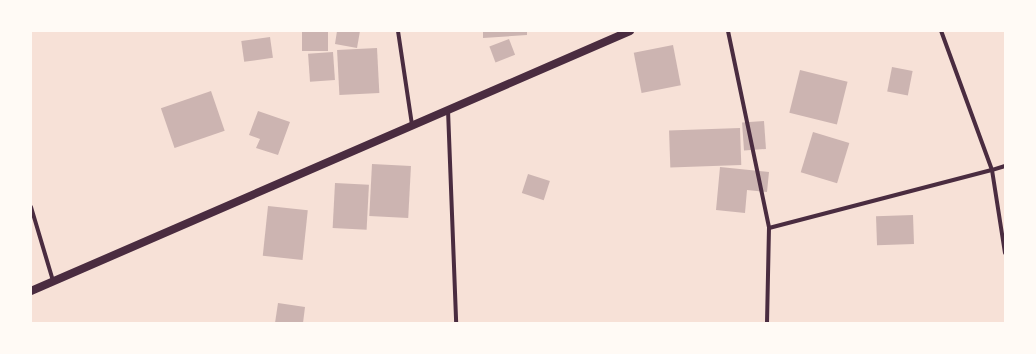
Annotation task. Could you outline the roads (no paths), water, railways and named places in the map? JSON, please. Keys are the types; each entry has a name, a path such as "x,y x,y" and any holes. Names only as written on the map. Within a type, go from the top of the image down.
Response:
{"main road":[{"path":"31,291 630,31"}],"street":[{"path":"398,31 412,126"},
{"path":"728,31 768,228 766,323"},
{"path":"941,31 992,170 1005,254"},
{"path":"448,110 456,323"},
{"path":"768,228 1005,166"},
{"path":"31,207 53,282"}]}
